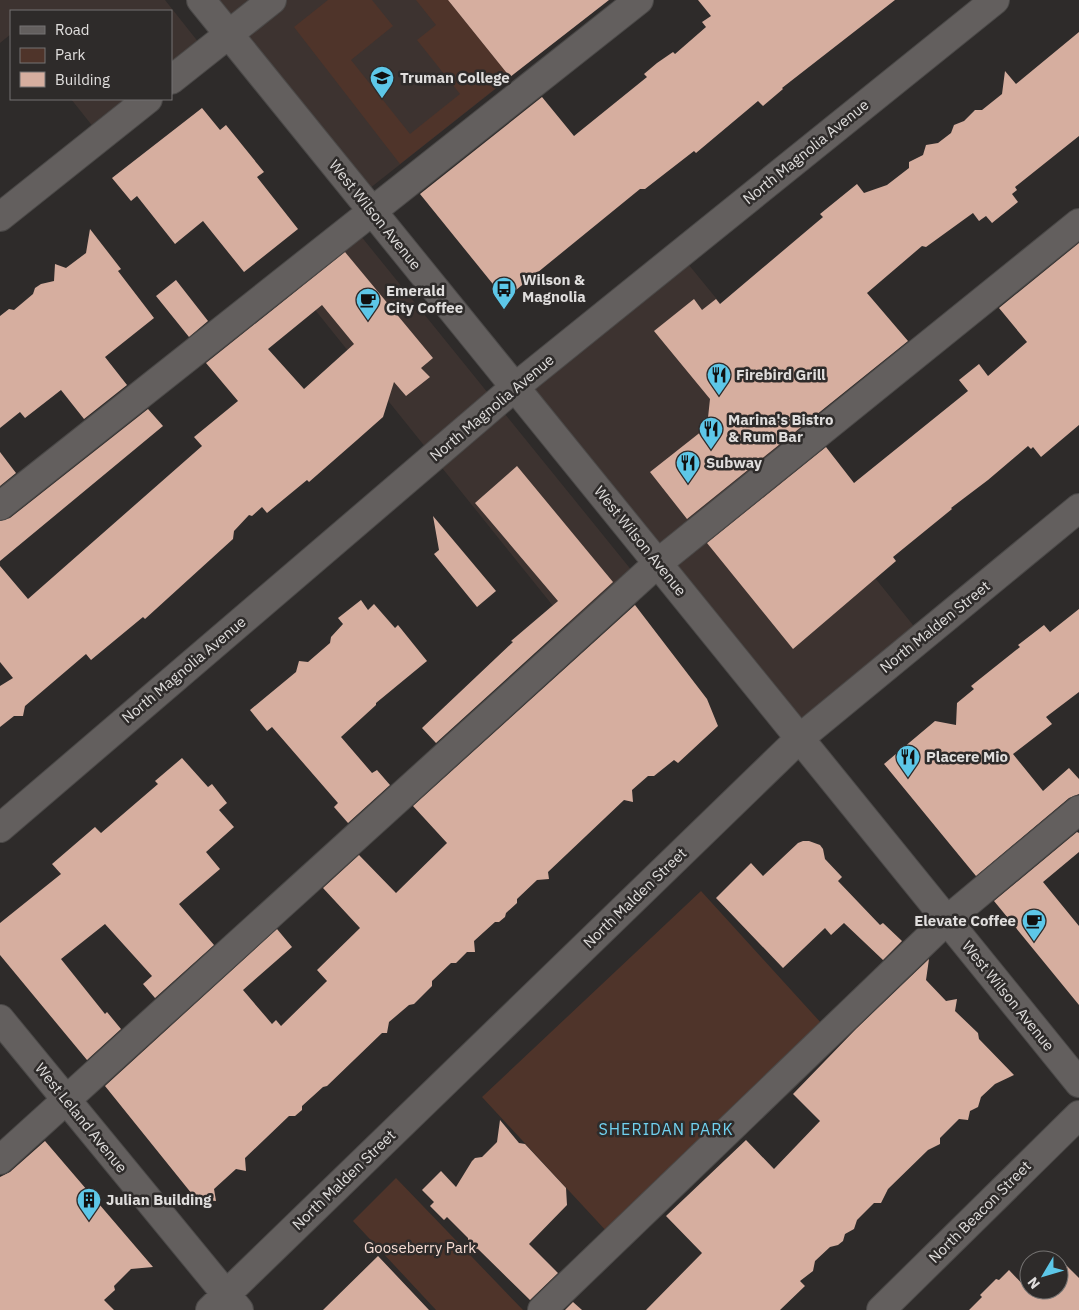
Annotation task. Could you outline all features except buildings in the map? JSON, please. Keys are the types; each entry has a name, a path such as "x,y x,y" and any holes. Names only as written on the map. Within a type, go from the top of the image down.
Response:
{"street":[{"name":"West Wilson Avenue","path":"201,0 1079,1083"},
{"path":"172,79 272,0"},
{"path":"0,506 639,0"},
{"name":"North Magnolia Avenue","path":"0,828 515,387 995,0"},
{"path":"0,217 147,100"},
{"path":"0,1160 658,563 1079,222"},
{"name":"North Malden Street","path":"225,1305 800,738 1079,508"},
{"path":"542,1310 947,920 1079,810"},
{"name":"West Leland Avenue","path":"0,1019 66,1100 225,1305"},
{"name":"North Beacon Street","path":"882,1310 1079,1115"}],"shaded area":[{"path":"0,0 165,0 203,48 172,73 172,10 10,10 10,35 0,43"},
{"name":"Truman College","path":"201,0 608,0 360,196"},
{"path":"72,100 139,100 98,133"},
{"path":"356,230 637,577 574,632 291,280"},
{"path":"684,259 823,429 780,460 921,635 800,738 515,387"}],"green space":[{"path":"328,0 372,0 393,26 351,60 410,134 460,94 417,40 436,25 416,0 448,0 510,77 400,164 294,27"},
{"path":"701,891 822,1024 609,1234 482,1097"},
{"name":"Gooseberry Park","path":"396,1178 523,1310 436,1310 353,1221"}],"place":[{"name":"Truman College","path":"382,99"},
{"name":"Wilson & Magnolia","path":"504,310"},
{"name":"Emerald City Coffee","path":"368,321"},
{"name":"Firebird Grill","path":"719,396"},
{"name":"Marina's Bistro & Rum Bar","path":"711,450"},
{"name":"Subway","path":"688,484"},
{"name":"Placere Mio","path":"908,778"},
{"name":"Elevate Coffee","path":"1034,942"},
{"name":"Julian Building","path":"89,1221"}],"district":[{"name":"SHERIDAN PARK","path":"666,1129"}]}
